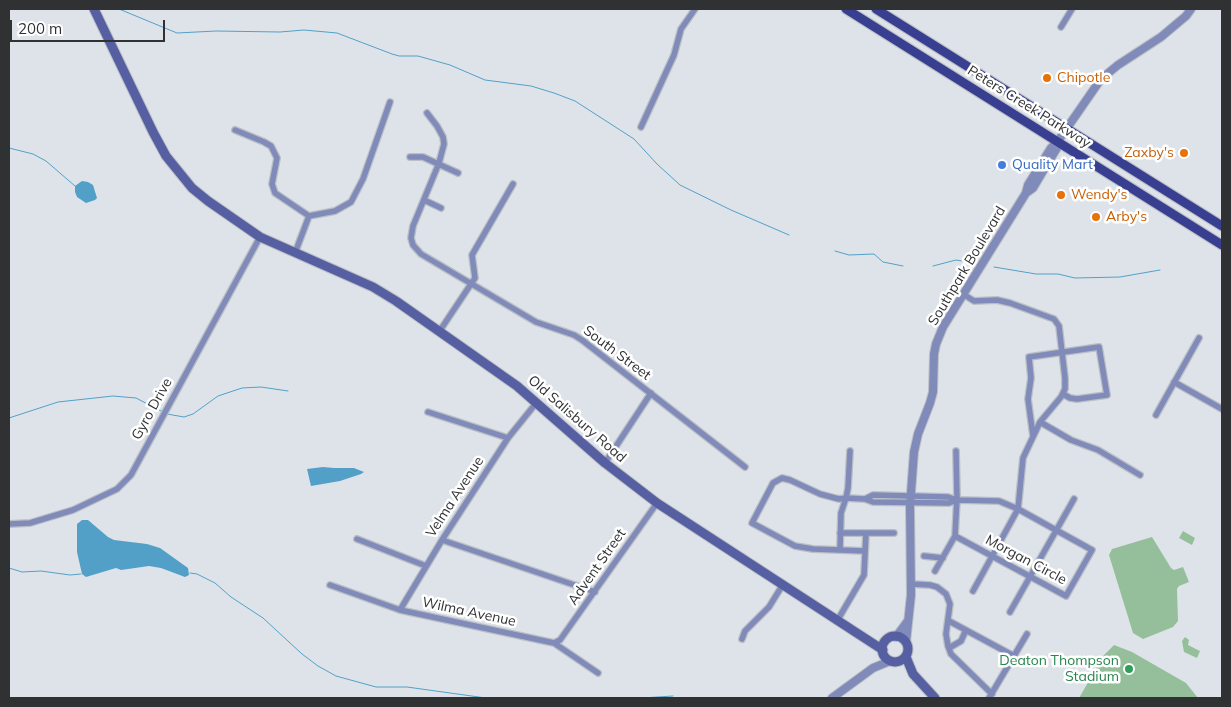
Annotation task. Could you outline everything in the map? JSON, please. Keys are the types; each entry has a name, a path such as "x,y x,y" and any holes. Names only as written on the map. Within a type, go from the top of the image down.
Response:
{"main road":[{"name":"Old Salisbury Road","path":"94,9 166,156 192,188 260,237 373,287 396,301 517,386 605,463 658,504 887,654"},
{"name":"Peters Creek Parkway","path":"846,9 1222,245"},
{"name":"Peters Creek Parkway","path":"876,9 1222,225"},
{"name":"Old Salisbury Road","path":"887,654 888,639 896,637"},
{"path":"896,637 906,642 908,650 906,657 912,674"},
{"path":"887,654 906,657"},
{"path":"887,654 912,674 935,698"}],"street":[{"path":"642,128 674,55 681,29 695,9"},
{"path":"1061,27 1072,9"},
{"name":"Southpark Boulevard","path":"906,642 911,584 911,499 914,452 918,434 933,392 934,354 943,327 1026,193 1033,188 1057,148 1058,141 1102,79 1118,65 1161,37 1192,9"},
{"path":"235,130 270,146 276,158 272,184 276,193 308,216 334,212 351,202 363,179 390,102"},
{"path":"427,113 443,137 443,151 424,200 441,208"},
{"path":"410,157 423,157 458,173"},
{"path":"439,332 472,284 475,278 472,255 514,184"},
{"name":"South Street","path":"424,200 413,226 411,238 413,245 421,254 536,322 574,335 582,340 744,467"},
{"path":"295,253 308,216"},
{"name":"Gyro Drive","path":"9,524 30,523 73,510 117,489 130,475 260,237"},
{"path":"963,294 974,301 1002,300 1050,316 1057,322 1065,384 1063,394 1057,404 1040,422 1023,458 1018,509 973,591"},
{"path":"1156,415 1199,338"},
{"path":"1033,436 1028,405 1031,378 1029,357 1099,347 1107,395 1077,399 1063,394"},
{"path":"1174,382 1222,409"},
{"path":"605,463 651,393"},
{"name":"Velma Avenue","path":"400,610 442,540 508,438 537,402"},
{"path":"428,412 508,438"},
{"path":"1040,422 1071,440 1098,450 1140,475"},
{"path":"850,451 846,498 841,513 840,550 865,551"},
{"path":"935,571 955,536 957,500 956,451"},
{"name":"Morgan Circle","path":"840,550 795,546 752,523 774,483 781,478 835,498 865,499 873,502 911,499 936,500 949,504 957,500 999,502 1018,509 1092,550 1066,596 955,536"},
{"path":"1010,612 1074,499"},
{"name":"Advent Street","path":"554,643 560,640 658,504"},
{"path":"840,533 894,533"},
{"path":"837,621 864,575 866,533"},
{"path":"357,539 426,566"},
{"path":"442,540 595,592"},
{"path":"924,556 942,558"},
{"path":"911,584 930,585 942,590 949,599 950,614 946,634 951,654 991,696 1027,634"},
{"name":"Wilma Avenue","path":"330,585 400,610 554,643 598,673"},
{"path":"742,639 745,631 769,607 782,586"},
{"path":"949,621 1014,656"},
{"path":"896,637 907,622"},
{"path":"949,648 961,641 966,630"},
{"path":"832,698 873,668 887,654"}],"green space":[{"path":"1183,531 1195,538 1192,545 1179,538"},
{"path":"1152,537 1171,568 1174,570 1183,567 1189,582 1179,586 1177,589 1178,621 1173,627 1143,639 1133,633 1109,555 1112,549"},
{"path":"1185,637 1189,640 1188,645 1200,651 1197,658 1184,652 1182,641"},
{"name":"Deaton Thompson Stadium","path":"1114,645 1132,652 1186,683 1198,698 1079,698 1104,655"}],"water":[{"path":"82,181 93,185 97,198 95,200 86,203 77,197 75,186"},
{"path":"323,467 354,468 364,472 340,481 311,486 307,469"},
{"path":"82,520 88,520 114,540 147,544 160,548 188,568 189,575 185,577 161,568 149,566 121,570 116,568 86,577 82,574 77,552 77,524"}],"waterway":[{"path":"119,9 177,33 304,30 337,33 399,56 418,56 450,65 485,80 531,86 554,93 575,101 634,139 680,185 789,235"},
{"path":"9,148 33,154 46,161 75,186"},
{"path":"835,251 849,255 874,254 883,262 903,266"},
{"path":"933,266 956,260 968,262"},
{"path":"994,267 1036,274 1058,274 1075,278 1120,277 1160,270"},
{"path":"167,414 184,417 193,414 218,396 242,388 261,387 288,391"},
{"path":"9,418 58,402 113,396 136,398 163,412"},
{"path":"9,568 22,572 41,571 70,575 81,574"},
{"path":"190,573 197,574 215,583 231,597 263,618 302,654 336,676 376,687 407,687 486,698"},
{"path":"642,698 673,696"}],"place":[{"name":"Chipotle","path":"1047,78"},
{"name":"Zaxby's","path":"1184,153"},
{"name":"Quality Mart","path":"1002,165"},
{"name":"Wendy's","path":"1061,195"},
{"name":"Arby's","path":"1096,217"},
{"name":"Deaton Thompson Stadium","path":"1129,669"}]}
